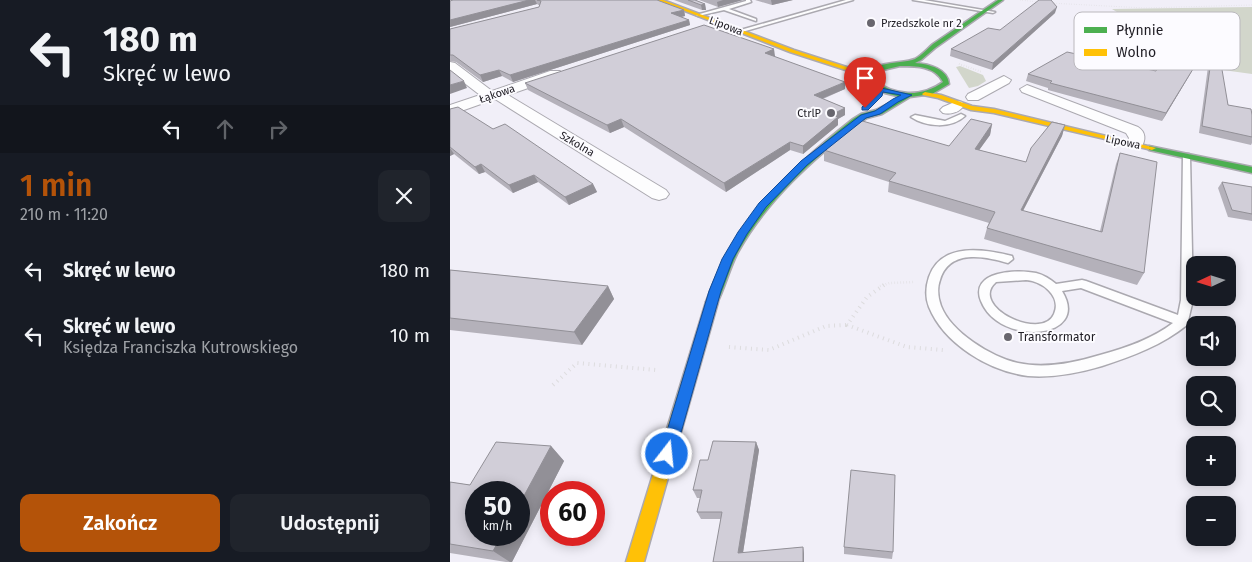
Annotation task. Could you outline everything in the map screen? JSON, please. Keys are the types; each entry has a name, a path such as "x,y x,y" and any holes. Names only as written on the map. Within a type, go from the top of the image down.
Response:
{"main road":[{"name":"Lipowa","path":"659,0 697,21"},
{"path":"907,64 934,69 936,60 947,46 1002,0"},
{"path":"907,64 922,58 933,47 988,12 998,10 1008,0"},
{"name":"Lipowa","path":"717,16 740,31 869,78"},
{"name":"Lipowa","path":"822,60 885,66 907,64"},
{"path":"876,96 869,78 874,71 885,66"},
{"name":"Lipowa","path":"934,69 944,75 947,83 956,92 994,111"},
{"path":"863,116 865,108 876,96 925,94 940,90 947,83"},
{"name":"Lipowa","path":"925,94 939,96 971,108 994,111 1070,130 1252,170"},
{"path":"635,562 715,291 728,259 762,205 804,163 863,116 877,113 895,100 909,95"}],"street":[{"path":"697,21 717,16"},
{"name":"Szkolna","path":"450,66 493,95 659,194"},
{"name":"Łąkowa","path":"450,110 569,70"},
{"path":"973,97 1004,80"},
{"path":"1026,89 1132,130 1138,138 1136,144"}],"lane":[{"path":"707,7 717,16 724,9 750,1 748,0"},
{"path":"740,31 851,0"},
{"path":"915,0 988,12"},
{"path":"724,9 754,20"},
{"path":"915,117 947,124 954,122 955,110"},
{"path":"1008,259 992,254 957,255 946,260 935,272 932,288 935,307 948,328 971,348 998,362 1028,370 1060,369 1088,364 1159,338 1183,322 1187,300 1186,156"},
{"path":"1054,288 1060,296 1063,305 1062,314 1057,321 1048,326 1036,328 1023,327 1004,320 990,308 985,299 984,291 987,284 993,278 1000,277 1034,277 1045,281 1054,288 1082,284 1183,322"}],"path":[{"path":"1019,0 1126,7 1252,5"},
{"path":"952,63 1004,80"},
{"path":"847,325 868,294 885,283 924,282 932,288"},
{"path":"729,347 769,350 826,326 847,325 907,347 948,351 971,348"},
{"path":"553,385 577,363 656,370"}],"shaded area":[{"path":"1252,7 1252,74 1223,70 1240,70 1240,12 1118,12 1112,9"},
{"path":"960,66 983,75 986,81 978,86 969,88 956,67"}],"building":[{"path":"529,0 450,20 450,1"},
{"path":"537,0 657,0 684,10 671,13 689,20 510,75 499,70 480,75 453,55 450,55 450,29 539,7 541,1"},
{"path":"688,0 695,0 705,4 701,5"},
{"path":"1039,0 1051,0 1057,7 993,63 951,49 988,28 1000,30"},
{"path":"704,25 774,49 765,53 845,82 814,95 845,108 831,115 838,117 803,146 790,142 724,183 621,119 607,125 525,83"},
{"path":"1067,52 1074,53 1074,70 1192,70 1166,113 1050,83 1052,81 1028,74"},
{"path":"450,70 464,81 450,85"},
{"path":"1210,70 1222,70 1228,105 1251,109 1252,137 1202,126"},
{"path":"458,107 493,129 505,124 593,184 565,197 534,175 509,185 481,164 475,167 450,147 450,109"},
{"path":"971,119 992,124 975,149 1026,162 1031,148 1052,122 1065,125 1021,210 1102,232 1120,153 1157,162 1144,273 987,228 995,212 889,181 896,173 824,150 859,120 949,146"},
{"path":"1222,182 1252,187 1252,214 1232,210"},
{"path":"450,270 608,286 574,332 450,318"},
{"path":"713,441 756,442 738,553 803,547 803,562 713,562 722,512 697,512 702,490 693,490 700,460 708,460"},
{"path":"496,442 551,446 530,485 530,481 472,481"},
{"path":"851,470 895,475 893,552 844,547"},
{"path":"450,482 465,484 465,546 496,546 493,551 450,544"}],"traffic: fast":[{"path":"907,64 919,59 933,47 1001,0"},
{"path":"900,64 914,64 934,69 944,77 947,83 929,93 908,95 888,91 870,81 871,76 877,69 900,64"},
{"path":"712,302 732,254 759,212 776,193 856,121 864,116 879,112 909,95"},
{"path":"1152,148 1252,170"}],"traffic: slow":[{"path":"659,0 792,51 860,73 869,78"},
{"path":"925,94 939,96 971,108 994,111 1152,148"},
{"path":"635,562 712,302"}],"place":[{"name":"Przedszkole nr 2","path":"871,23"},
{"name":"CtrlP","path":"831,113"},
{"name":"Transformator","path":"1008,337"}],"route":[{"path":"667,454 715,291 728,259 742,234 762,205 804,163 863,116 877,113 895,100 909,95 896,94 879,89 880,94 865,108"}]}
